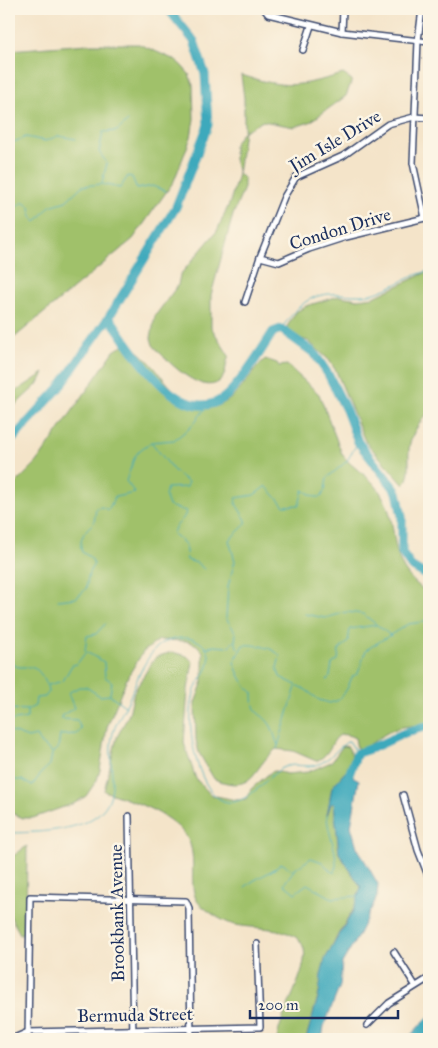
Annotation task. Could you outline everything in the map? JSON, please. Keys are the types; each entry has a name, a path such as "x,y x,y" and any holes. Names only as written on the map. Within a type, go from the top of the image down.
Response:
{"street":[{"path":"264,9 268,14 311,26 342,32 429,42"},
{"path":"342,32 343,9"},
{"path":"422,9 418,41 413,163 427,218"},
{"path":"303,50 311,26"},
{"name":"Jim Isle Drive","path":"245,302 260,256 284,197 296,177 343,156 388,124 414,117 429,118"},
{"name":"Condon Drive","path":"260,256 279,262 309,249 346,237 427,218"},
{"path":"403,795 418,850 429,878"},
{"name":"Brookbank Avenue","path":"129,816 133,1039"},
{"path":"28,1039 30,896 186,901 189,908 191,1039"},
{"name":"Bermuda Street","path":"12,1039 28,1032 260,1027 258,944"},
{"path":"394,952 415,985"},
{"path":"367,1025 389,1003 429,978"}],"green space":[{"path":"88,44 139,44 175,60 181,65 189,74 193,85 194,119 191,137 174,181 133,239 9,342 9,50"},
{"path":"343,74 352,80 346,96 310,122 294,127 263,121 244,131 238,174 234,159 234,144 244,130 244,98 241,75 270,83 292,85 314,82"},
{"path":"238,174 244,178 244,188 233,215 211,295 211,327 229,356 224,376 220,381 212,385 203,384 193,380 174,366 153,345 151,338 155,316 178,285 180,275 217,231 230,202"},
{"path":"429,271 429,412 413,434 409,450 409,472 404,485 365,441 336,371 329,360 308,341 283,333 296,312 306,306 339,296 358,299 374,297"},
{"path":"125,344 137,350 149,361 171,388 183,399 196,406 211,408 233,397 265,359 277,363 279,366 287,365 319,394 342,454 376,486 387,506 399,558 404,570 414,582 429,593 429,726 408,726 393,730 362,750 357,749 355,738 341,735 337,737 323,757 316,761 293,751 276,749 251,778 245,782 237,784 214,779 199,753 196,740 195,703 203,681 203,652 197,645 187,641 159,640 143,652 128,676 107,727 97,780 86,796 75,803 33,818 23,818 9,812 9,490 37,462 114,351"},
{"path":"44,373 39,383 9,411 9,396"},
{"path":"172,652 187,656 193,662 188,689 184,743 196,779 211,795 236,800 246,799 251,789 271,772 287,774 308,772 331,762 343,746 348,747 352,755 348,769 332,787 328,813 331,804 334,803 339,853 361,887 357,904 337,936 321,975 321,986 306,1039 277,1039 283,1017 302,968 304,949 300,941 293,935 273,929 228,923 203,907 197,901 194,893 192,854 186,836 178,827 159,813 104,791 117,737 129,714 134,692 156,657"},
{"path":"27,846 26,933 20,934 9,914 9,859"}],"water":[{"path":"345,772 359,780 351,826 357,847 378,884 377,897 342,963 340,986 324,1026 322,1039 306,1039 319,994 325,959 353,911 361,887 339,853 334,803 331,804 327,815 332,787"},
{"path":"429,1016 429,1039 407,1039"}],"waterway":[{"path":"9,443 59,388 109,317 176,207 208,125 205,74 194,41 168,9"},
{"path":"102,183 107,163 99,152 103,132 117,131 128,121"},
{"path":"9,144 26,137 45,141 58,136 76,139"},
{"path":"9,208 24,202 30,206 31,217 36,222 50,206 66,201 82,186 102,184 120,188 128,176 132,177 137,189 152,186 166,191"},
{"path":"281,329 299,307 312,298 329,294 367,295 429,271"},
{"path":"109,317 157,380 172,394 188,403 205,405 222,399 228,394 249,368 273,332 281,329 314,353 328,374 346,410 358,442 397,492 402,516 402,553 411,566 429,577"},
{"path":"58,600 76,598 86,589 89,572 94,564 91,558 82,552 82,539 85,532 94,523 96,508 102,507 108,510 115,497 135,493 126,481 135,456 151,442 174,440 190,428 208,405"},
{"path":"238,649 235,641 236,633 226,618 228,586 235,561 229,540 246,524 246,520 236,504 236,498 254,495 266,486 284,506 299,505 303,490 315,497 321,497 325,490 327,478 347,461 358,442"},
{"path":"152,443 174,471 188,482 187,487 167,488 165,495 169,506 186,511 173,534 185,544 187,560 197,563 204,569"},
{"path":"305,614 325,618 347,612 363,614 391,636"},
{"path":"278,745 271,726 254,707 253,693 239,675 234,662 243,645 273,650 280,656 277,668 280,677 306,690 319,700 330,703 339,700 347,689 352,677 358,673 366,650 408,624 429,621"},
{"path":"85,651 87,636 96,634 105,624"},
{"path":"327,680 330,676 332,664 338,660 339,650 348,642 350,629 376,625"},
{"path":"9,833 38,832 72,827 100,813 108,801 112,786 111,747 117,723 147,659 161,644 174,639 188,638 195,640 206,648 209,655 208,665 194,693 191,730 194,751 202,775 208,787 223,801 233,802 246,797 286,766 312,766 321,763 349,741 357,753"},
{"path":"206,648 213,646 228,647 234,641"},
{"path":"9,650 13,665 34,667 46,682 48,689 45,697 36,698 35,706 27,710 9,709"},
{"path":"86,652 104,662 105,677 112,682 110,694"},
{"path":"48,685 63,681 72,665 77,664 85,653"},
{"path":"52,753 58,749 60,735 77,734 81,729 77,720 62,719 61,716 74,708 68,693 79,687 86,687 100,696 110,695 126,707"},
{"path":"277,749 296,687"},
{"path":"9,721 27,718 27,710"},
{"path":"346,783 357,753 376,747 409,731 429,726"},
{"path":"9,731 28,738 36,736 41,744 52,752"},
{"path":"9,780 22,780 32,786 42,772 50,765 52,754"},
{"path":"327,815 336,858 335,872 332,872 322,862 311,858 294,870 284,884 295,893 307,884 332,898 358,896"},
{"path":"245,887 281,863 293,870"}]}
